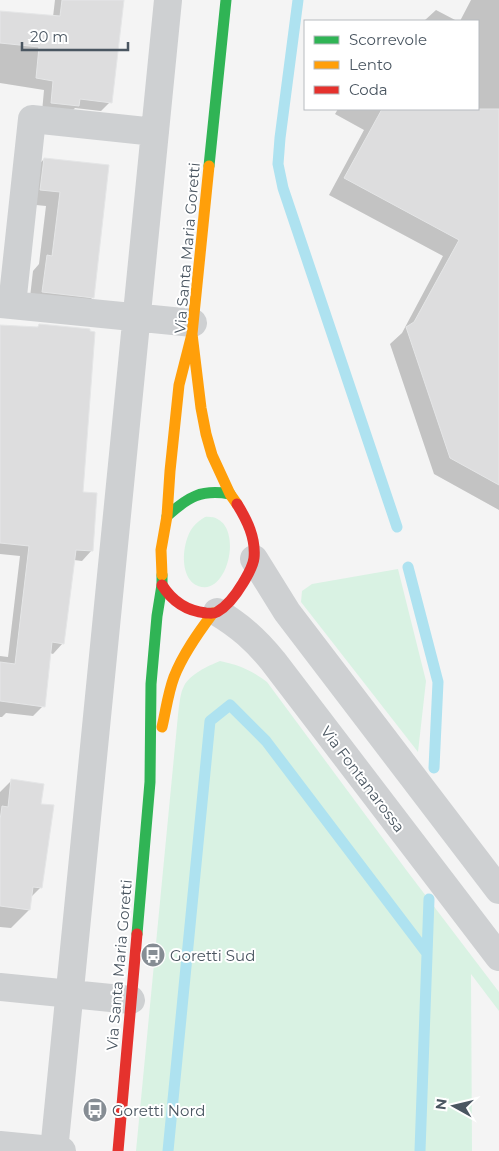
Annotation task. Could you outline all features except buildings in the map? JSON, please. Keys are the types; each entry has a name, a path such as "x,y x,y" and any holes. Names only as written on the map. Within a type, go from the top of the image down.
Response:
{"main road":[{"name":"Via Santa Maria Goretti","path":"226,0 193,328 200,408 212,455 230,494"},
{"path":"150,782 151,684 157,616 162,585 161,550 167,516 179,385 193,328"},
{"path":"150,782 171,686 181,663 197,634 215,612 229,602 239,590 248,575 254,559 251,530 230,494 221,492 197,494 183,502 167,516"},
{"path":"162,585 168,594 187,608 198,612 215,612"},
{"name":"Via Santa Maria Goretti","path":"118,1151 150,782"}],"street":[{"path":"0,1145 57,1151 69,994 168,0"},
{"path":"155,132 32,119 6,304 137,317 193,328"},
{"path":"254,559 287,612 499,890"},
{"name":"Via Fontanarossa","path":"215,612 235,623 249,634 273,661 499,957"},
{"path":"0,987 131,1000"}],"green space":[{"path":"205,517 218,519 226,528 230,541 225,569 218,580 209,587 198,586 192,582 187,575 184,559 184,550 189,533 195,524"},
{"path":"398,569 426,681 418,752 301,602 302,591 312,584"},
{"path":"220,661 245,669 267,682 499,992 499,1011 471,974 472,1151 136,1151 180,700 184,686 190,678"}],"waterway":[{"path":"298,0 278,164 283,188 397,527"},
{"path":"408,567 438,682 434,768"},
{"path":"168,1151 210,721 230,705 266,741 426,952"},
{"path":"420,1151 429,899"}],"traffic: fast":[{"path":"209,166 226,0"},
{"path":"167,516 189,499 196,496 211,493 230,494"},
{"path":"137,934 150,782 151,684 162,575"}],"traffic: slow":[{"path":"209,166 192,334 206,434 212,455 230,494 237,504"},
{"path":"162,575 161,550 167,516 179,385 192,334"},
{"path":"162,727 170,689 178,668 191,644 213,613"}],"traffic: jam":[{"path":"162,585 175,600 199,612 216,613 228,603 238,591 251,568 254,558 254,543 250,530 237,504"},
{"path":"118,1151 137,934"}],"place":[{"name":"Goretti Sud","path":"153,955"},
{"name":"Goretti Nord","path":"95,1110"}]}
